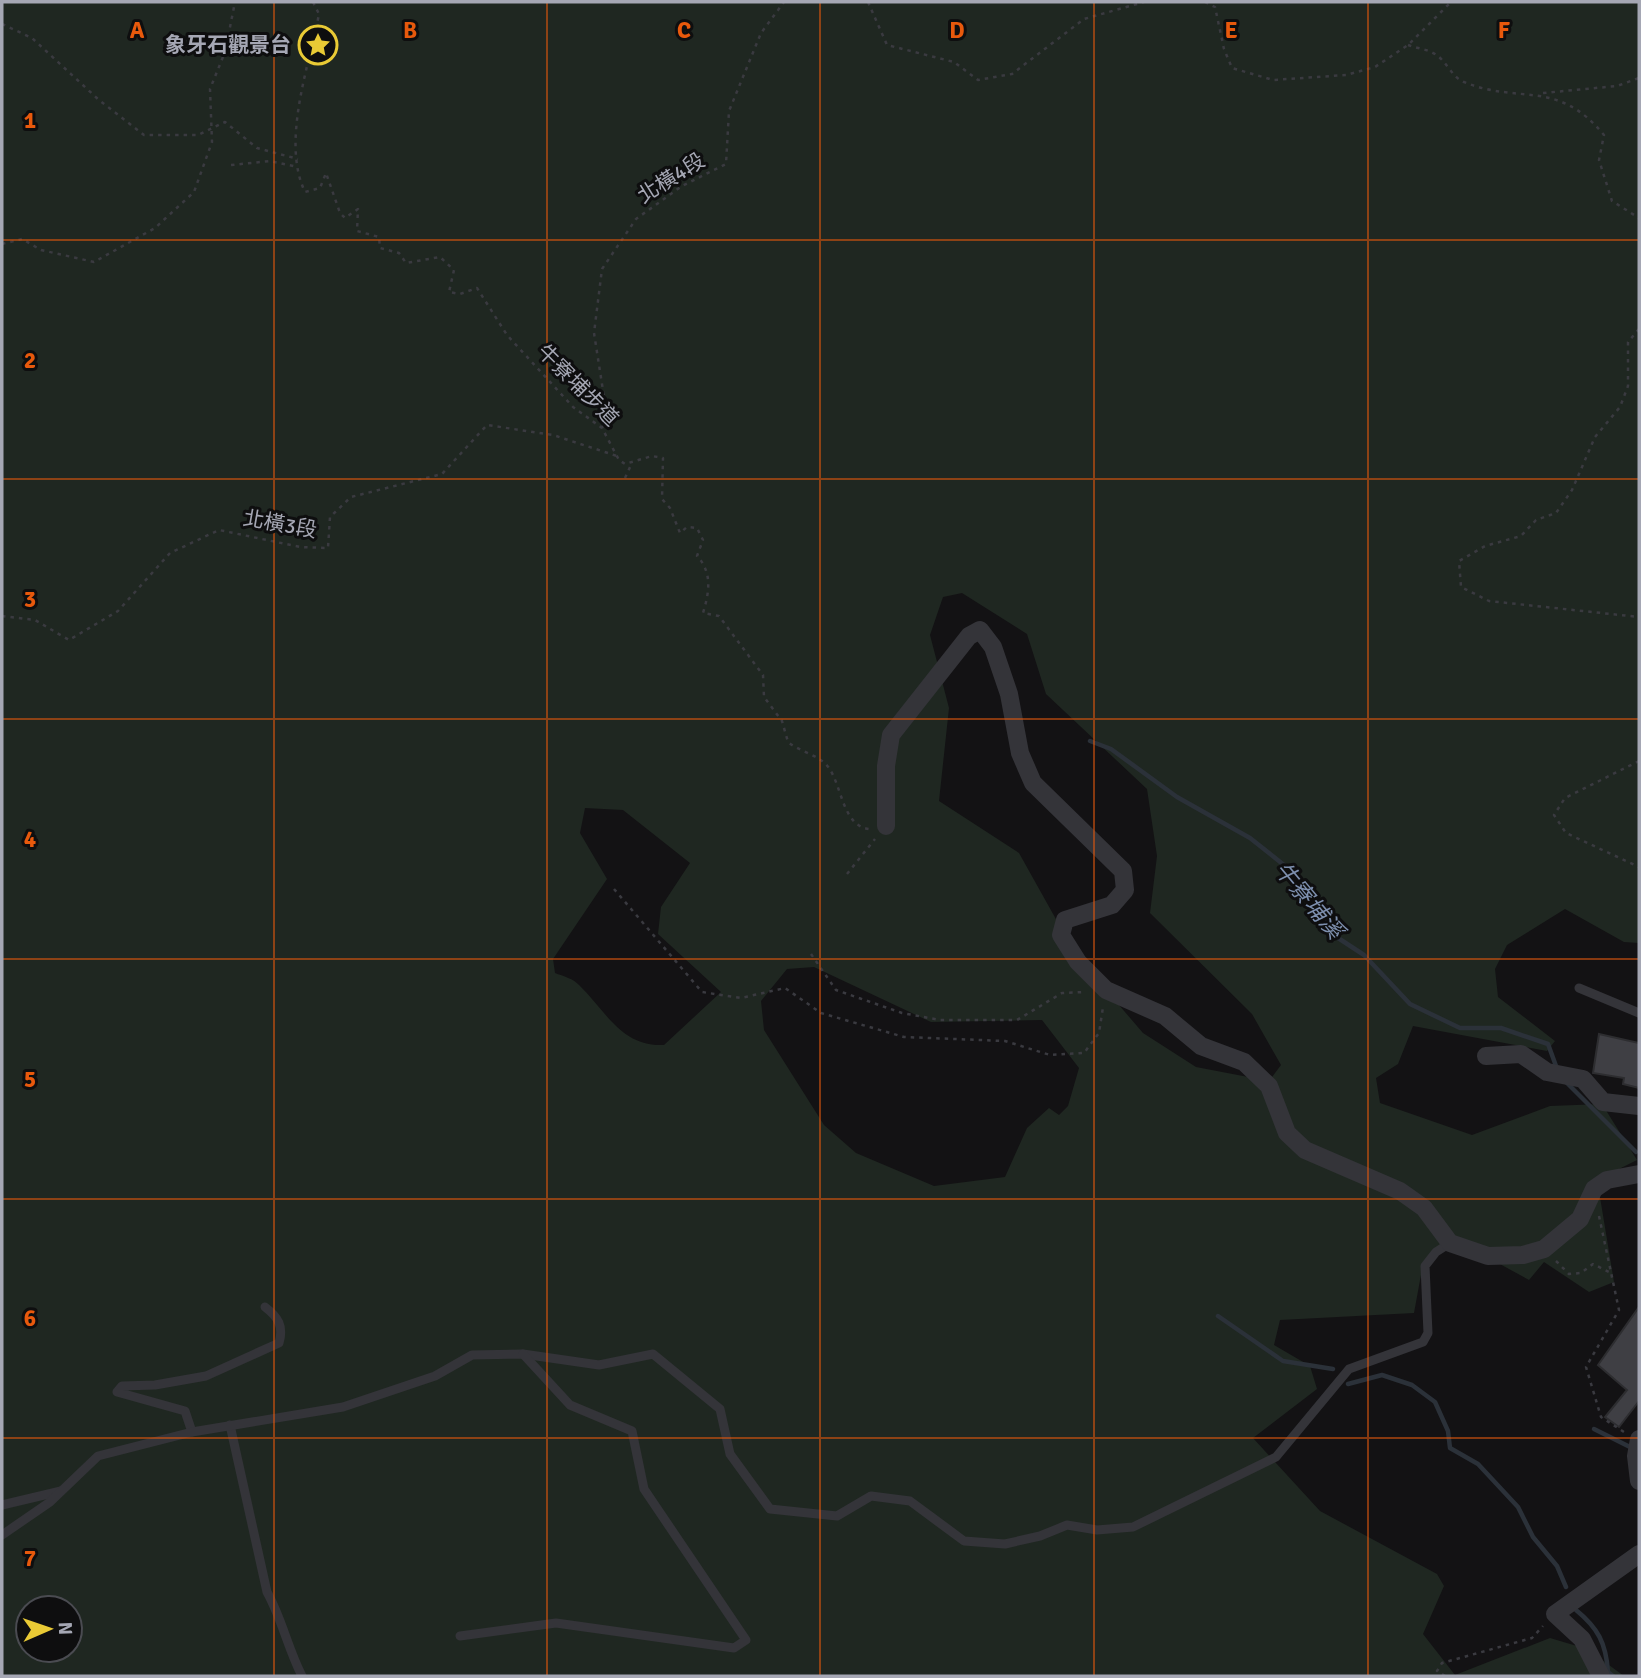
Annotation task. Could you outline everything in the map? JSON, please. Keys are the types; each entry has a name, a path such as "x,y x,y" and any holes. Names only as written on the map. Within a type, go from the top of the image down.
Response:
{"street":[{"path":"886,826 886,766 891,735 969,636 980,630 993,647 997,658 1009,694 1020,753 1033,783 1123,871 1125,890 1112,905 1065,920 1061,935 1078,962 1106,990 1164,1016 1201,1046 1244,1062 1269,1086 1287,1133 1306,1150 1400,1191 1424,1208 1450,1243 1488,1256 1523,1255 1544,1249 1580,1219 1594,1189 1607,1180 1639,1174"},
{"path":"1486,1056 1521,1054 1547,1072 1583,1079 1603,1102 1639,1106"},
{"path":"1638,1446 1639,1481"},
{"path":"1601,1676 1582,1639 1555,1614 1639,1554"}],"lane":[{"path":"1579,988 1639,1013"},
{"path":"2,1535 62,1490 98,1456 192,1432 342,1407 435,1376 472,1355 523,1354 598,1365 653,1354 720,1409 730,1454 770,1509 837,1516 871,1496 910,1500 964,1541 1005,1544 1040,1536 1067,1525 1097,1531 1133,1527 1276,1457 1349,1369 1423,1342 1428,1333 1425,1265 1436,1252 1450,1243"},
{"path":"192,1432 185,1410 117,1392 122,1386 155,1385 206,1376 279,1342 282,1331 276,1315 265,1307"},
{"path":"460,1636 556,1623 734,1647 746,1640 644,1489 632,1432 570,1405 523,1354"},
{"path":"230,1425 267,1592 279,1615 288,1650 302,1676"},
{"path":"2,1506 62,1490"}],"path":[{"path":"2,244 22,239 41,250 94,262 155,228 194,192 212,142 210,89 225,52 235,2"},
{"path":"232,165 270,161 298,167 296,119 318,13 313,2"},
{"name":"北橫4段","path":"602,428 607,416 594,333 602,270 636,219 682,186 726,164 729,111 761,33 784,2"},
{"path":"868,2 887,45 954,62 978,80 1012,74 1084,19 1144,2"},
{"path":"1205,2 1215,7 1224,49 1232,68 1273,79 1355,72 1375,67 1408,45 1451,2"},
{"path":"2,24 32,38 99,100 144,135 198,135 225,122 257,148 298,159"},
{"path":"1408,45 1435,53 1461,81 1487,89 1540,94 1617,86 1639,78"},
{"path":"1540,94 1586,113 1604,135 1599,160 1612,201 1639,218"},
{"name":"牛寮埔步道","path":"298,167 299,181 305,192 320,188 326,173 340,213 345,218 358,209 358,231 379,237 380,248 399,253 406,262 440,257 454,270 449,292 460,294 477,288 507,335 573,407 602,428 617,456 625,464 632,464"},
{"path":"1639,329 1628,342 1628,386 1619,407 1595,437 1572,490 1556,513 1536,520 1521,536 1485,546 1459,561 1461,587 1489,601 1639,617"},
{"name":"北橫3段","path":"2,616 35,620 69,640 117,611 170,553 219,530 300,547 328,548 330,517 351,497 442,474 487,425 553,435 617,456"},
{"path":"625,478 632,464 652,456 663,458 662,499 670,508 680,533 687,527 697,528 703,540 697,556 705,564 708,576 709,591 704,613 719,616 764,675 764,697 782,721 788,742 821,759 829,769 851,819 858,827 868,830 886,826"},
{"path":"1639,761 1565,798 1554,815 1566,833 1639,867"},
{"path":"847,874 886,826"},
{"path":"614,889 702,992 741,999 785,988 821,1013 904,1037 1005,1041 1050,1055 1084,1053 1099,1033 1106,990 1062,993 1017,1020 940,1020 902,1013 836,990 811,954"},
{"path":"1594,1189 1619,1310 1586,1367 1601,1417 1638,1446"},
{"path":"1544,1249 1569,1274 1581,1273 1593,1264 1611,1273"},
{"path":"1445,1676 1437,1671 1442,1663 1532,1639 1555,1614"}],"shaded area":[{"path":"2,2 1639,2 1639,943 1624,942 1565,909 1507,945 1495,969 1498,997 1555,1041 1547,1051 1413,1026 1398,1064 1376,1078 1380,1103 1472,1135 1550,1106 1602,1104 1637,1160 1601,1178 1599,1191 1614,1282 1589,1292 1544,1262 1529,1280 1449,1236 1423,1264 1414,1313 1280,1320 1274,1345 1310,1366 1317,1389 1253,1438 1320,1511 1437,1574 1444,1586 1423,1634 1455,1675 1550,1638 1587,1649 1624,1676 2,1676","holes":["962,593 1027,634 1046,694 1147,789 1157,856 1150,913 1252,1014 1281,1065 1269,1081 1196,1067 1143,1033 1076,955 1019,853 939,801 949,708 930,635 943,597","585,808 623,810 690,863 661,907 658,934 721,992 664,1045 649,1044 625,1034 577,983 555,973 553,959 607,879 580,833","814,967 931,1022 1042,1020 1079,1068 1068,1106 1059,1115 1049,1108 1027,1128 1005,1177 934,1186 856,1153 824,1125 764,1030 761,1001 787,969"]}],"building":[{"path":"1599,1034 1639,1043 1639,1088 1623,1084 1624,1078 1593,1073"},
{"path":"1639,1307 1639,1401 1619,1427 1605,1417 1627,1390 1598,1365"}],"waterway":[{"name":"牛寮埔溪","path":"1090,741 1111,749 1177,797 1250,838 1289,869 1313,899 1332,934 1364,955 1410,1004 1460,1028 1501,1028 1548,1044 1556,1066"},
{"name":"牛寮埔溪","path":"1567,1083 1636,1152"},
{"path":"1218,1316 1283,1361 1333,1369"},
{"path":"1348,1384 1382,1375 1412,1385 1435,1402 1448,1431 1450,1448 1478,1464 1518,1507 1533,1537 1557,1566 1566,1587"},
{"path":"1594,1429 1634,1449"},
{"path":"1576,1610 1600,1637 1608,1672 1613,1676"}],"place":[{"name":"象牙石觀景台","path":"318,45"}]}
